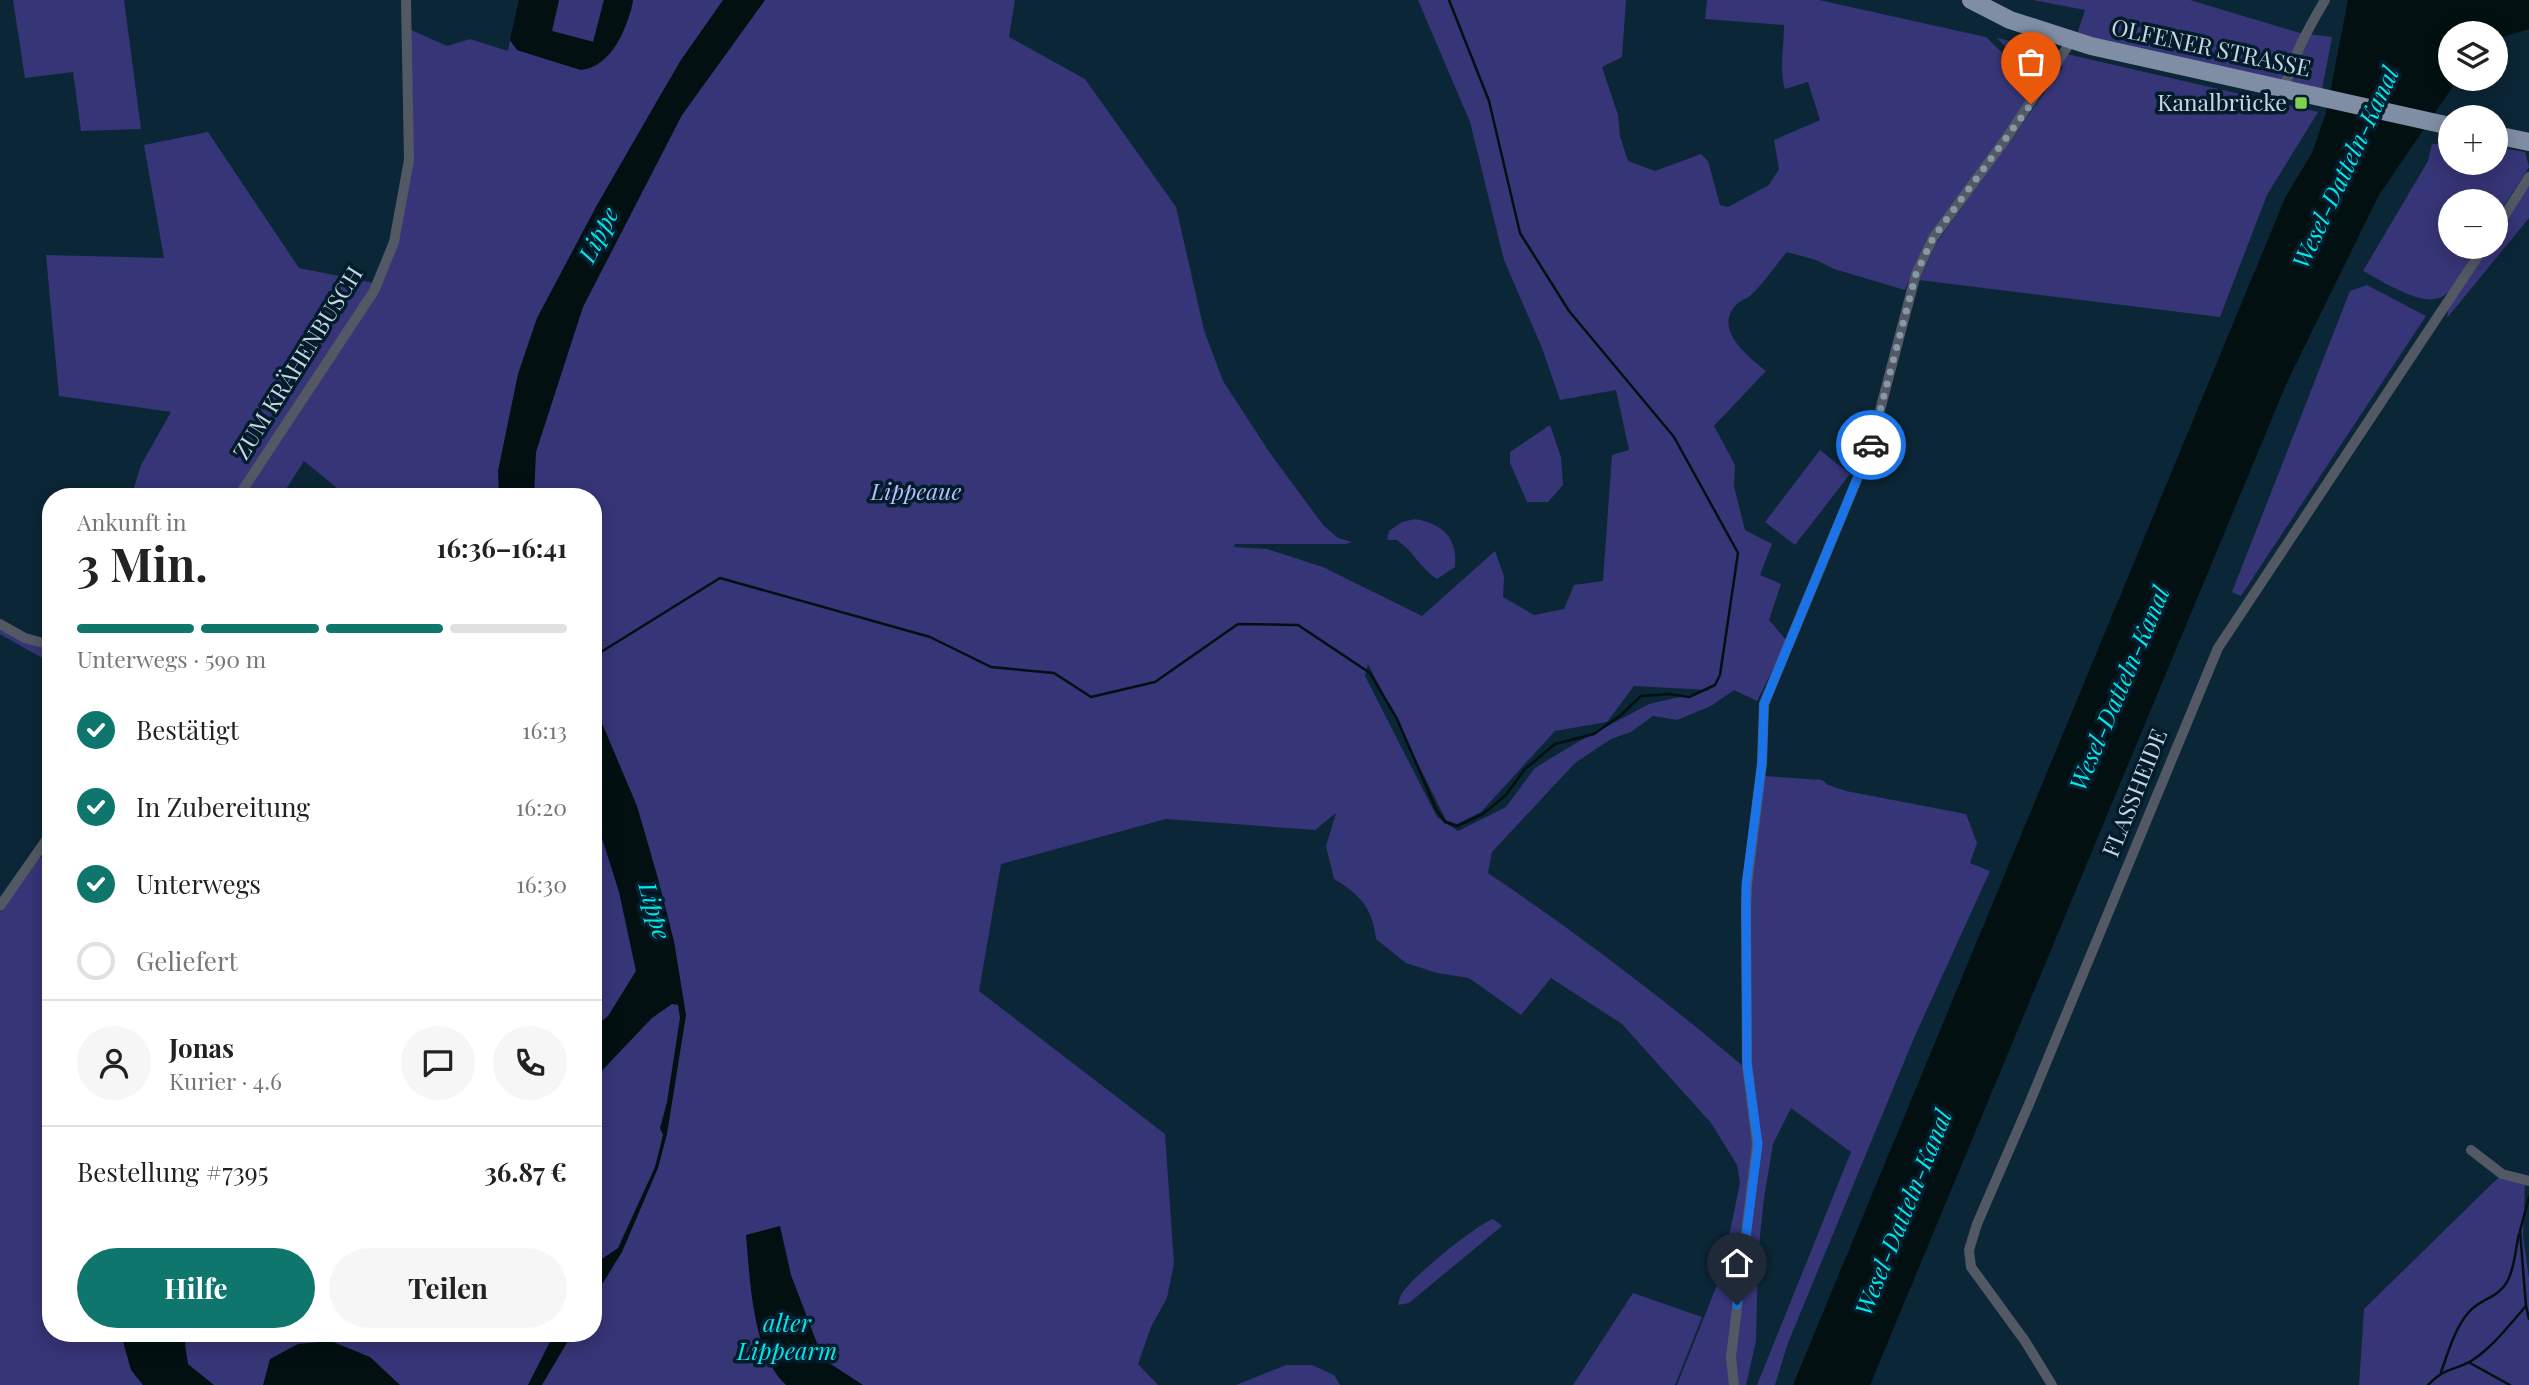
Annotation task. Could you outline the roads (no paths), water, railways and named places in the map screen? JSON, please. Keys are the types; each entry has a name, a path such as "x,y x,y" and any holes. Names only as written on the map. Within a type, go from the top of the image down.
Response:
{"main road":[{"name":"OLFENER STRASSE","path":"1971,0 2010,20 2091,47 2438,124"},
{"path":"2508,138 2529,142"}],"street":[{"name":"ZUM KRÄHENBUSCH","path":"244,488 374,291 394,242 409,160 406,0"},
{"path":"2284,89 2301,41 2325,0"},
{"path":"1734,1385 1731,1357 1758,1144 1747,1064 1746,885 1762,763 1764,704 1870,448 1916,274 1933,238 2028,107 2072,40"},
{"path":"2508,210 2529,177"},
{"name":"FLASSHEIDE","path":"2052,1385 2025,1341 1971,1267 1969,1250 1977,1224 2218,648 2476,259"},
{"path":"0,624 25,638 42,643"},
{"path":"0,906 42,846"},
{"path":"2472,1150 2501,1174 2529,1181"}],"water":[{"path":"519,0 559,0 552,31 593,42 604,0 633,0 623,33 610,54 592,67 581,70 517,50 510,40"},
{"name":"Lippe","path":"723,0 765,0 682,115 583,307 536,452 534,488 499,488 498,471 518,374 537,318 597,205 681,60"},
{"name":"Wesel-Datteln-Kanal","path":"2348,0 2529,0 2529,29 2508,35 2508,21 2438,21 2438,91 2450,91 2379,195 2288,380 1870,1385 1793,1385 2286,196 2312,153 2326,113"},
{"name":"Lippe","path":"602,723 637,806 657,875 674,941 686,1015 667,1134 658,1168 622,1252 602,1284 602,1259 618,1248 655,1167 663,1135 660,1128 667,1102 680,1018 678,1005 672,1004 652,1018 602,1071 602,1021 608,1016 636,971 619,892 602,838"},
{"name":"alter Lippearm","path":"780,1226 791,1275 823,1359 863,1385 786,1385 766,1355 759,1335 751,1293 746,1235"},
{"path":"123,1342 185,1342 188,1364 214,1385 143,1385 131,1370"},
{"path":"333,1342 370,1357 400,1385 263,1385 270,1359 298,1344"},
{"path":"550,1342 567,1342 542,1385 528,1385"}],"waterway":[{"path":"602,651 720,578 930,637 991,667 1054,673 1091,697 1155,682 1238,624 1298,625 1370,673 1397,719 1436,809 1445,822 1457,826 1483,814 1505,796 1525,769 1555,744 1594,734 1621,715 1641,696 1669,694 1689,697 1715,685 1720,675 1738,553 1674,437 1569,311 1520,233 1489,101 1449,0"},
{"path":"2428,1385 2440,1375 2479,1355 2526,1306 2520,1231 2529,1197"},
{"path":"2441,1372 2452,1340 2464,1318 2473,1308 2499,1292 2510,1277 2519,1234"},
{"path":"2526,1306 2529,1319"},
{"path":"2470,1363 2510,1385"}],"place":[{"name":"Kanalbrücke","path":"2301,103"}],"park label":[{"name":"Lippeaue","path":"916,492"}]}
